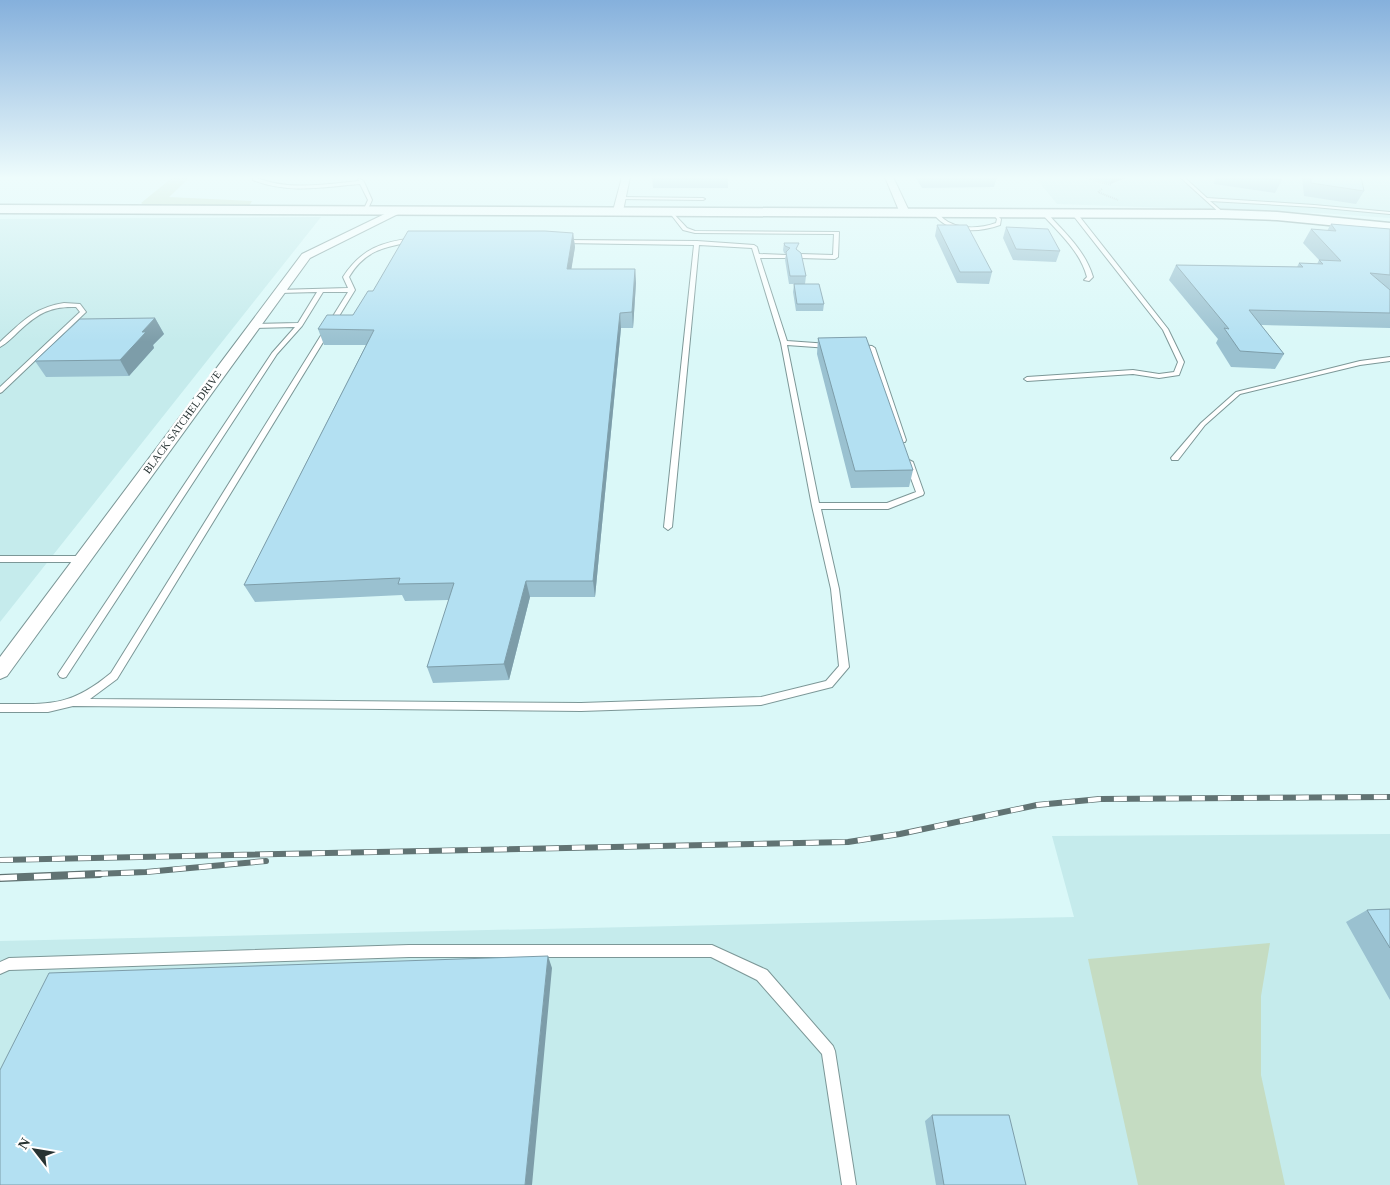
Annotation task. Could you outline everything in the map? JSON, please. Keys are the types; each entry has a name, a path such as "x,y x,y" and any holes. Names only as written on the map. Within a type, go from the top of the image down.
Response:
{"street":[{"name":"BLACK SATCHEL DRIVE","path":"0,671 252,326 309,253 352,232"}],"lane":[{"path":"738,232 837,233 835,257 800,256"},
{"path":"1062,232 1084,261 1090,273 1090,277 1087,280"},
{"path":"1027,379 1133,372 1159,376 1176,374 1181,362 1166,330 1089,232"},
{"path":"352,290 346,277 353,264 361,256 379,246 422,239"},
{"path":"0,708 54,708 74,703 581,707 761,701 829,684 844,667 835,589 816,506 784,343 754,248 697,243 560,242"},
{"path":"668,527 697,243"},
{"path":"756,256 784,256"},
{"path":"63,674 275,354 300,325 321,290"},
{"path":"279,291 352,290"},
{"path":"74,703 100,688 114,676 352,290"},
{"path":"0,345 41,310 60,304 78,305 83,312 0,391"},
{"path":"252,326 300,325"},
{"path":"784,343 833,346"},
{"path":"852,347 872,348 905,447"},
{"path":"1175,458 1203,424 1238,393 1360,363 1390,359"},
{"path":"816,506 888,506 920,492 908,456"},
{"path":"0,559 82,559"},
{"path":"0,968 9,964 409,950 712,951 762,975 828,1050 849,1185"}],"shaded area":[{"path":"0,232 309,232 0,622"},
{"path":"1390,834 1390,1185 0,1185 0,941 1074,917 1052,836"}],"green space":[{"path":"1270,943 1261,996 1261,1075 1285,1185 1138,1185 1088,959"}],"building":[{"path":"407,232 573,233 567,269 635,269 632,312 620,313 593,581 526,581 504,664 427,667 454,583 398,584 400,578 244,585 374,330 318,329 327,315 353,315 368,291 373,291"},
{"path":"941,232 971,232 992,272 960,272"},
{"path":"1008,232 1050,232 1060,251 1016,249"},
{"path":"1314,232 1390,232 1390,275 1370,273 1390,290 1390,313 1249,310 1284,354 1240,351 1224,328 1229,329 1176,265 1303,267 1299,263 1323,264 1319,260 1341,261"},
{"path":"784,243 799,243 796,249 801,253 806,276 790,276 786,252 790,248 785,246"},
{"path":"794,284 819,284 824,304 797,304"},
{"path":"155,318 142,332 146,332 120,360 35,361 80,319"},
{"path":"866,337 913,470 855,471 818,338"},
{"path":"1390,909 1390,948 1367,910"},
{"path":"548,956 525,1185 0,1185 0,1070 49,973"},
{"path":"932,1115 1009,1115 1026,1185 944,1185"}],"railway":[{"path":"0,860 848,842 900,834 1037,805 1100,799 1390,797"},
{"path":"69,875 146,872 266,861"},
{"path":"0,878 99,874"}]}
